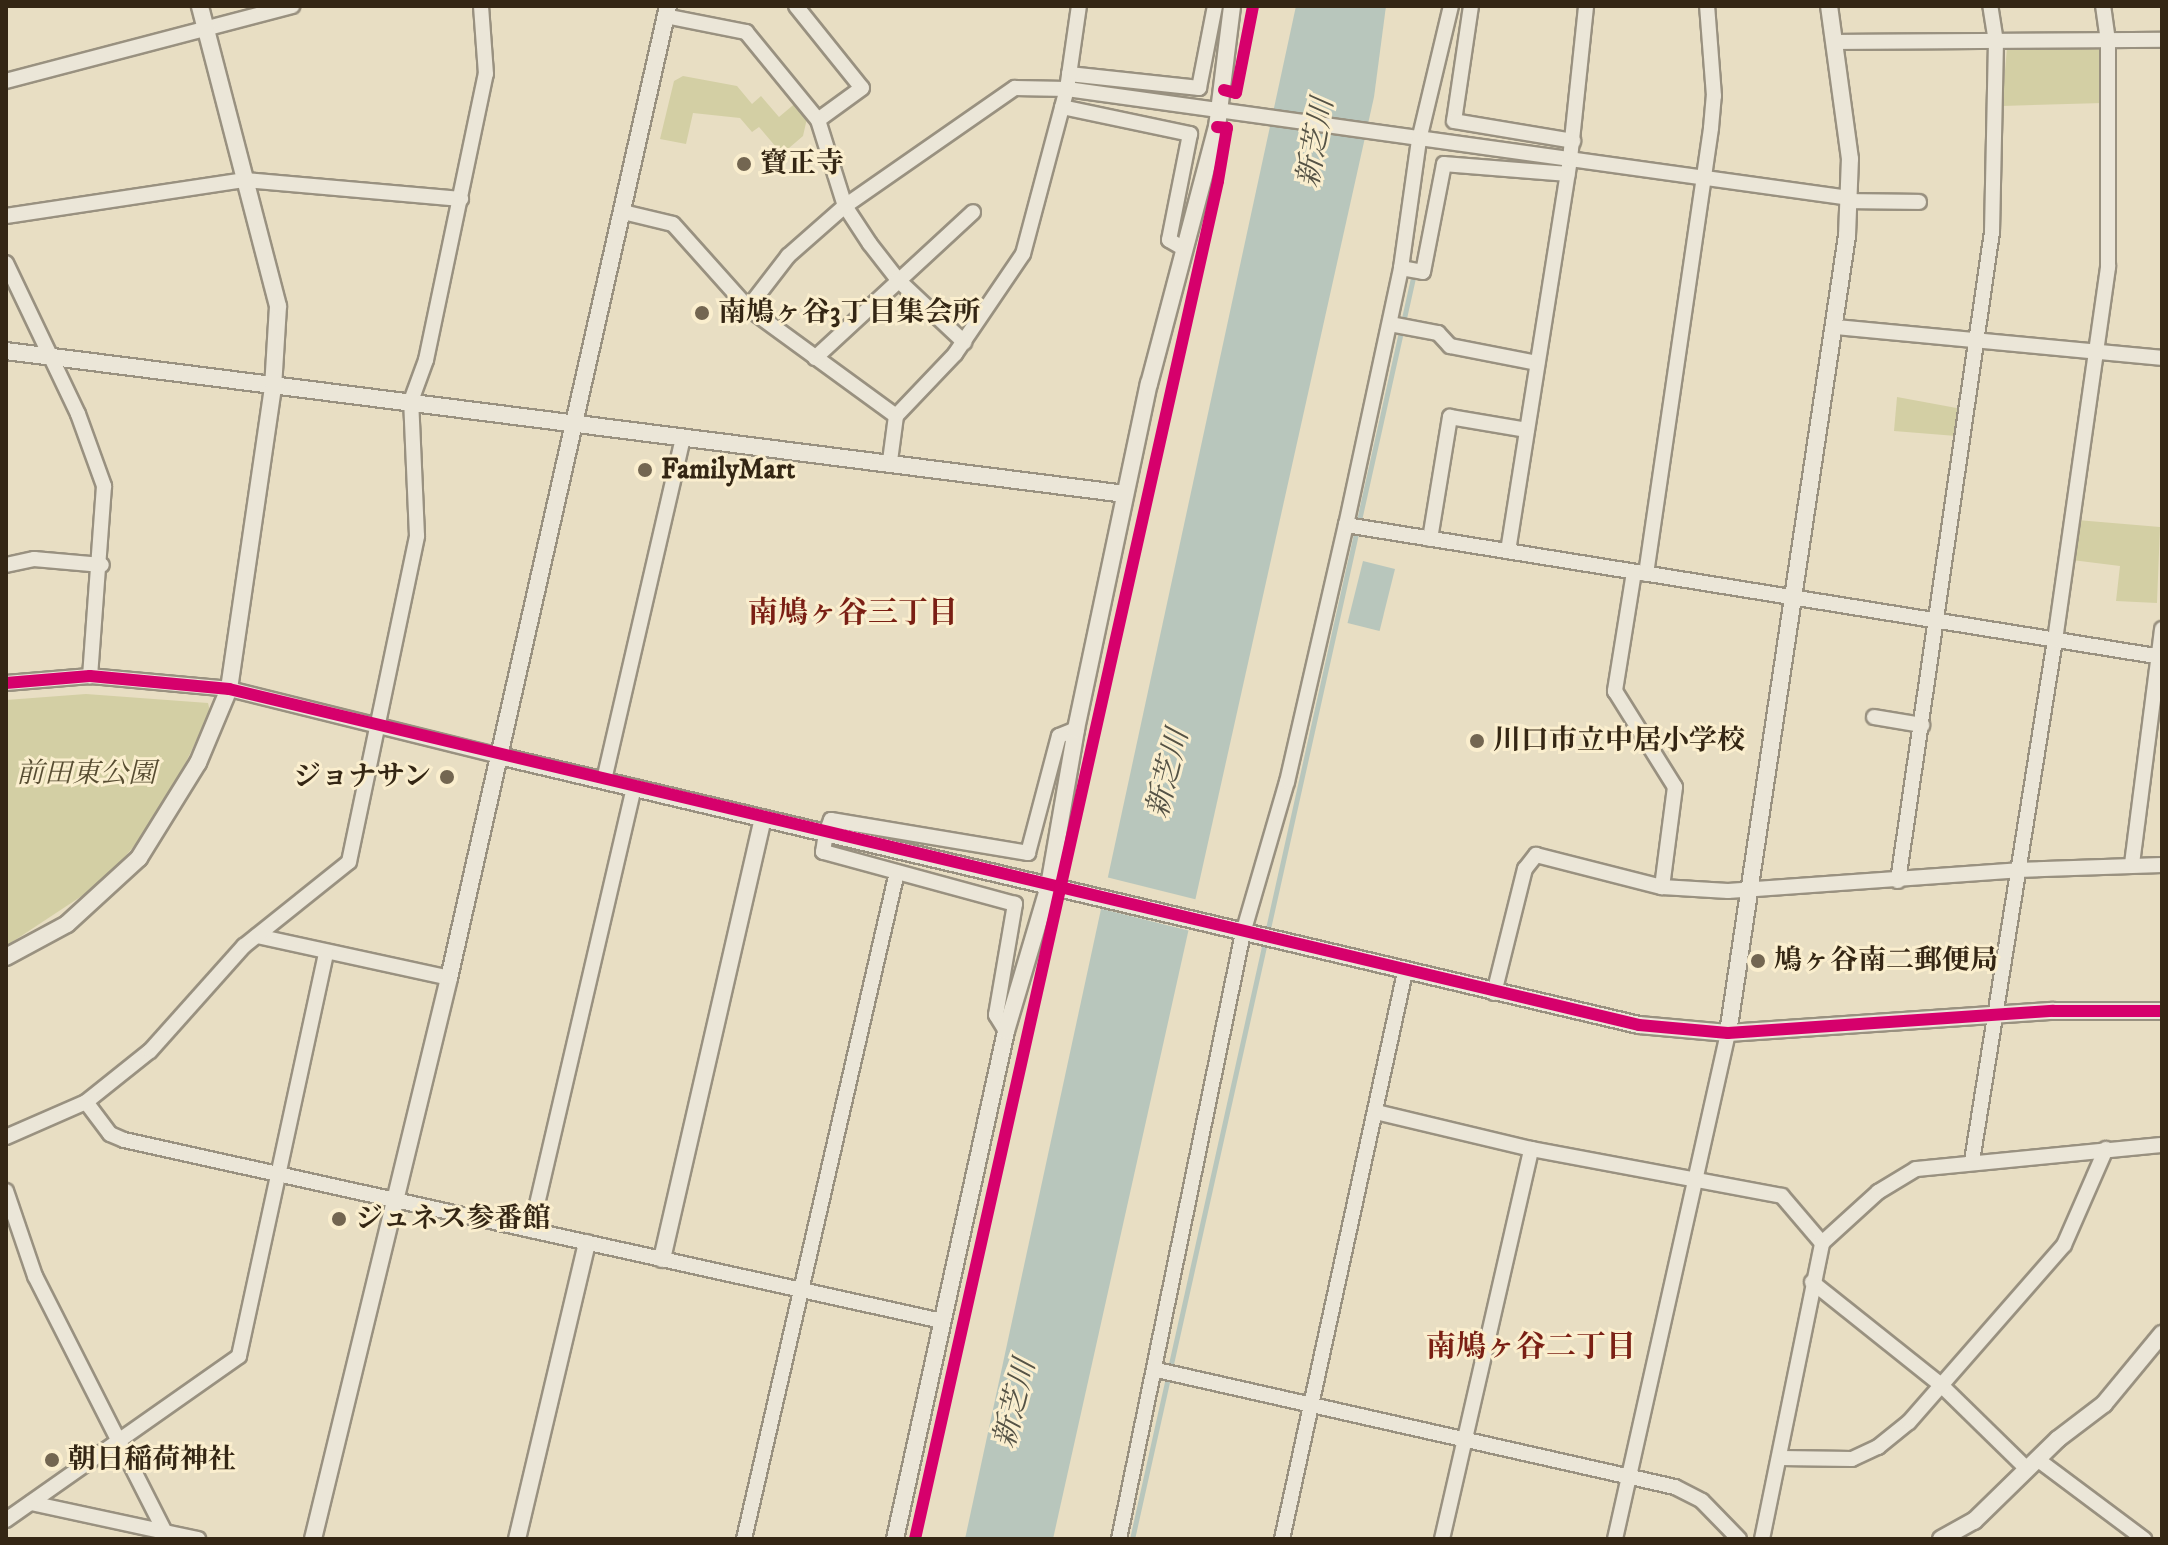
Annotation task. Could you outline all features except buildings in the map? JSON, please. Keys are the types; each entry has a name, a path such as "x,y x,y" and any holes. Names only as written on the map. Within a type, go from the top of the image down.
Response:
{"street":[{"path":"6,957 67,924 139,858 198,763 229,689 273,388 278,306 200,6"},
{"path":"6,81 205,25 292,6"},
{"path":"6,1137 86,1102 169,1033 257,936 349,862 417,536 411,401 426,360 486,74 481,6"},
{"path":"796,6 862,88 818,120"},
{"path":"890,461 896,416 964,342 1023,254 1068,82 1079,6"},
{"path":"748,308 788,256 845,206 1015,88 1068,82 1199,88 1215,6"},
{"path":"895,1539 1006,1031 1054,887 1076,729 1125,494 1183,248 1220,113 1232,6"},
{"path":"1119,1539 1157,1370 1237,932 1287,782 1390,324 1419,140 1451,6"},
{"path":"1471,6 1454,121 1573,141"},
{"path":"1508,551 1573,141 1586,6"},
{"path":"1662,887 1675,787 1615,691 1640,573 1705,177 1714,96 1707,6"},
{"path":"1615,1539 1728,1033 1835,327 1850,200 1836,42 1829,6"},
{"path":"1898,881 1980,344 1992,232 1996,42 1990,6"},
{"path":"1972,1161 1998,1015 2098,352 2108,267 2108,41 2103,6"},
{"path":"314,1534 449,978 666,11 746,32 818,120 845,206 898,280 964,342"},
{"path":"1836,42 2162,40"},
{"path":"1068,82 1220,113 1419,140 1569,167"},
{"path":"1062,107 1190,134 1169,240 1183,248"},
{"path":"1401,268 1423,272 1444,164 1569,167 1705,177 1850,200 1919,202"},
{"path":"6,216 245,180 461,199"},
{"path":"623,212 673,224 748,308 896,416"},
{"path":"815,358 973,212"},
{"path":"6,263 95,454 104,486 102,565 90,676"},
{"path":"1390,324 1438,333 1450,346 1537,363"},
{"path":"1835,327 1980,344 2162,358"},
{"path":"6,351 273,388 411,401 574,424 890,461 1125,494"},
{"path":"1430,539 1450,417 1527,430"},
{"path":"604,780 683,437"},
{"path":"1346,525 2161,657"},
{"path":"6,565 34,559 102,565"},
{"path":"2132,864 2161,657 2162,629"},
{"path":"6,683 90,676 229,689 1603,1019 1728,1033 1998,1015 2162,1011"},
{"path":"1874,717 1922,725"},
{"path":"1006,1031 996,1015 1015,904 823,852 826,833 831,820 1028,853 1059,736 1076,729"},
{"path":"531,1230 634,787"},
{"path":"662,1259 763,818"},
{"path":"1494,993 1530,858 1543,856 1662,887 1748,891 2018,870 2162,865"},
{"path":"744,1539 805,1290 897,872"},
{"path":"257,936 449,978"},
{"path":"6,1520 239,1356 326,953"},
{"path":"1282,1539 1405,972"},
{"path":"86,1102 110,1134 124,1140 942,1321"},
{"path":"1376,1112 1531,1149 1694,1182 1782,1196 1822,1243"},
{"path":"1762,1539 1781,1458 1812,1282 1822,1243 1901,1176 1972,1161 2162,1145"},
{"path":"1442,1539 1531,1149"},
{"path":"1781,1458 1852,1459 1878,1447 1909,1422 2064,1245 2106,1149"},
{"path":"6,1191 35,1276 165,1532"},
{"path":"517,1539 587,1243"},
{"path":"1812,1282 1941,1385 2032,1464 2144,1539"},
{"path":"1941,1539 1974,1521 2032,1464 2104,1404 2162,1334"},
{"path":"1157,1370 1629,1474 1688,1492 1739,1539"},
{"path":"31,1503 198,1539"}],"green space":[{"path":"2099,47 2103,51 2103,103 2002,106 2007,48"},
{"path":"683,76 737,86 752,104 761,96 779,117 798,101 808,114 803,136 782,154 759,127 752,132 740,118 693,113 686,144 660,139 674,81"},
{"path":"1897,397 1962,409 1956,436 1894,431"},
{"path":"2077,520 2160,527 2157,603 2116,601 2120,566 2072,560"},
{"name":"前田東公園","path":"86,694 208,703 210,711 181,773 142,837 103,882 6,946 6,700"}],"water":[{"name":"新芝川","path":"1296,6 1386,6 1374,97 1053,1539 965,1539"},
{"path":"1363,561 1395,569 1380,631 1348,623"}],"pier":[{"path":"1106,877 1199,900 1191,931 1098,908"}],"waterway":[{"path":"1132,1539 1414,273"}],"cycle path":[{"path":"1224,90 1236,93 1253,6"},
{"path":"915,1539 1218,181 1227,128 1217,127"},
{"path":"6,683 90,676 229,689 1639,1025 1728,1033 2053,1011 2162,1011"}],"place":[{"name":"寶正寺","path":"744,164"},
{"name":"南鳩ヶ谷3丁目集会所","path":"702,313"},
{"name":"FamilyMart","path":"645,470"},
{"name":"川口市立中居小学校","path":"1477,741"},
{"name":"ジョナサン","path":"447,777"},
{"name":"鳩ヶ谷南二郵便局","path":"1758,961"},
{"name":"ジュネス参番館","path":"339,1219"},
{"name":"朝日稲荷神社","path":"52,1460"}],"district":[{"name":"南鳩ヶ谷三丁目","path":"853,614"},
{"name":"南鳩ヶ谷二丁目","path":"1531,1348"}]}
